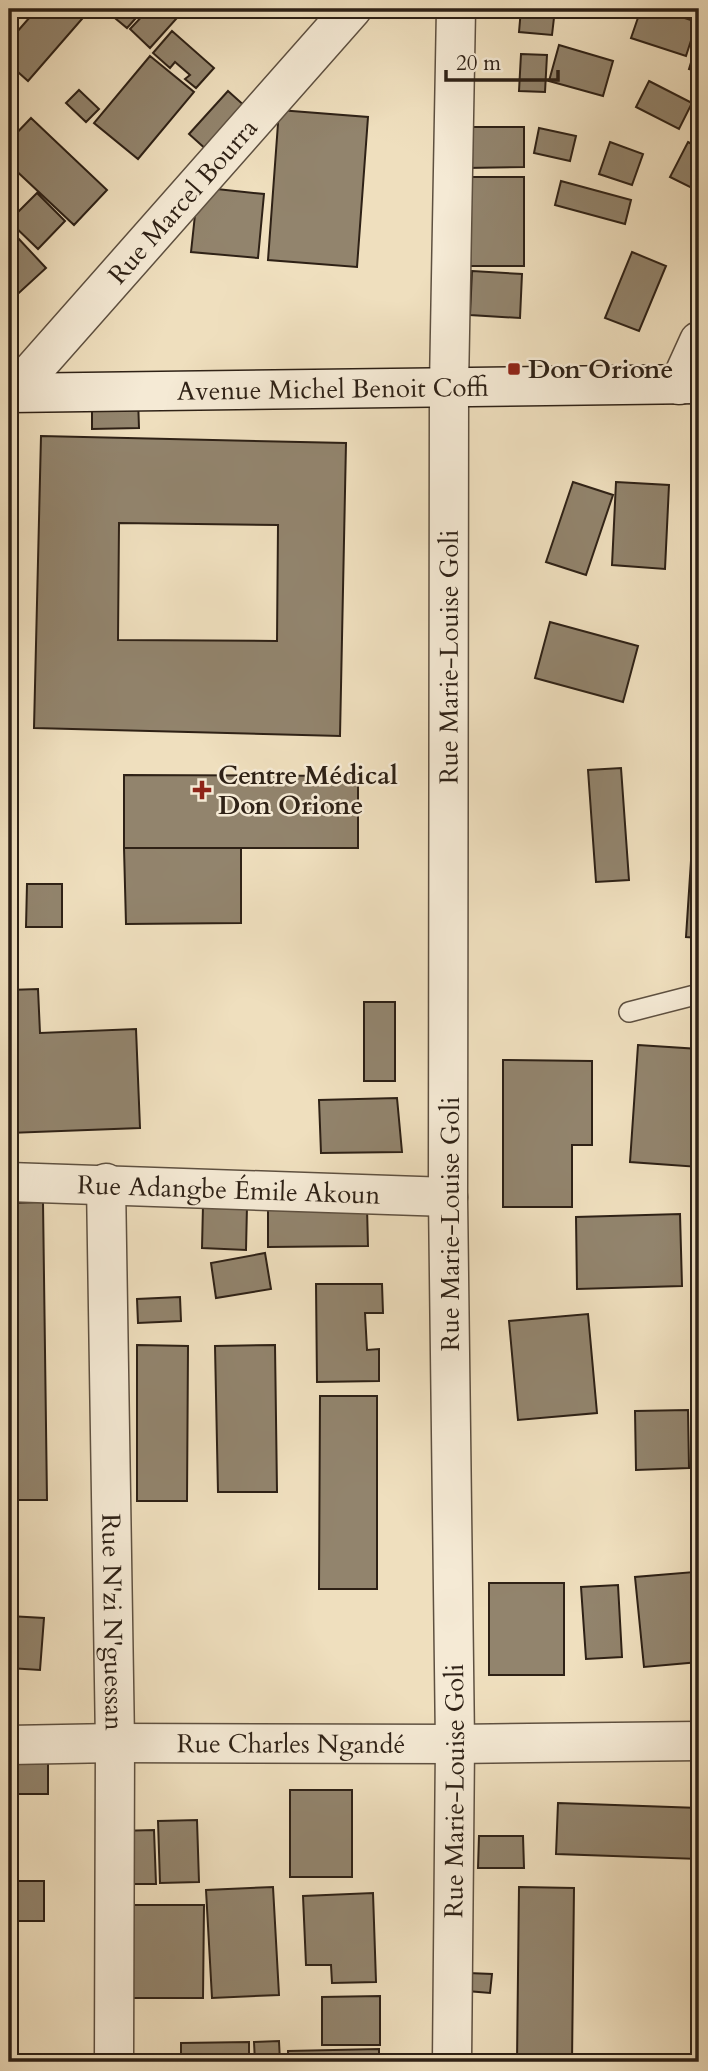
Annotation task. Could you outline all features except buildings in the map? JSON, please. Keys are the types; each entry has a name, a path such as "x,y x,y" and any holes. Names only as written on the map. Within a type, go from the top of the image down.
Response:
{"street":[{"name":"Rue Marcel Bourra","path":"11,393 352,9"},
{"name":"Rue Marie-Louise Goli","path":"452,2062 455,1744 449,1196 449,386 456,9"},
{"path":"689,385 699,341"},
{"name":"Avenue Michel Benoit Coffi","path":"11,393 689,385"},
{"name":"Rue Adangbe Émile Akoun","path":"9,1182 449,1196"},
{"name":"Rue N'zi N'guessan","path":"106,1183 115,1742 114,2062"},
{"name":"Rue Charles Ngandé","path":"9,1745 115,1742 455,1744 699,1741"}],"lane":[{"path":"629,1012 699,993"}],"place":[{"name":"Don Orione","path":"514,369"},
{"name":"Centre Médical Don Orione","path":"202,790"}]}
